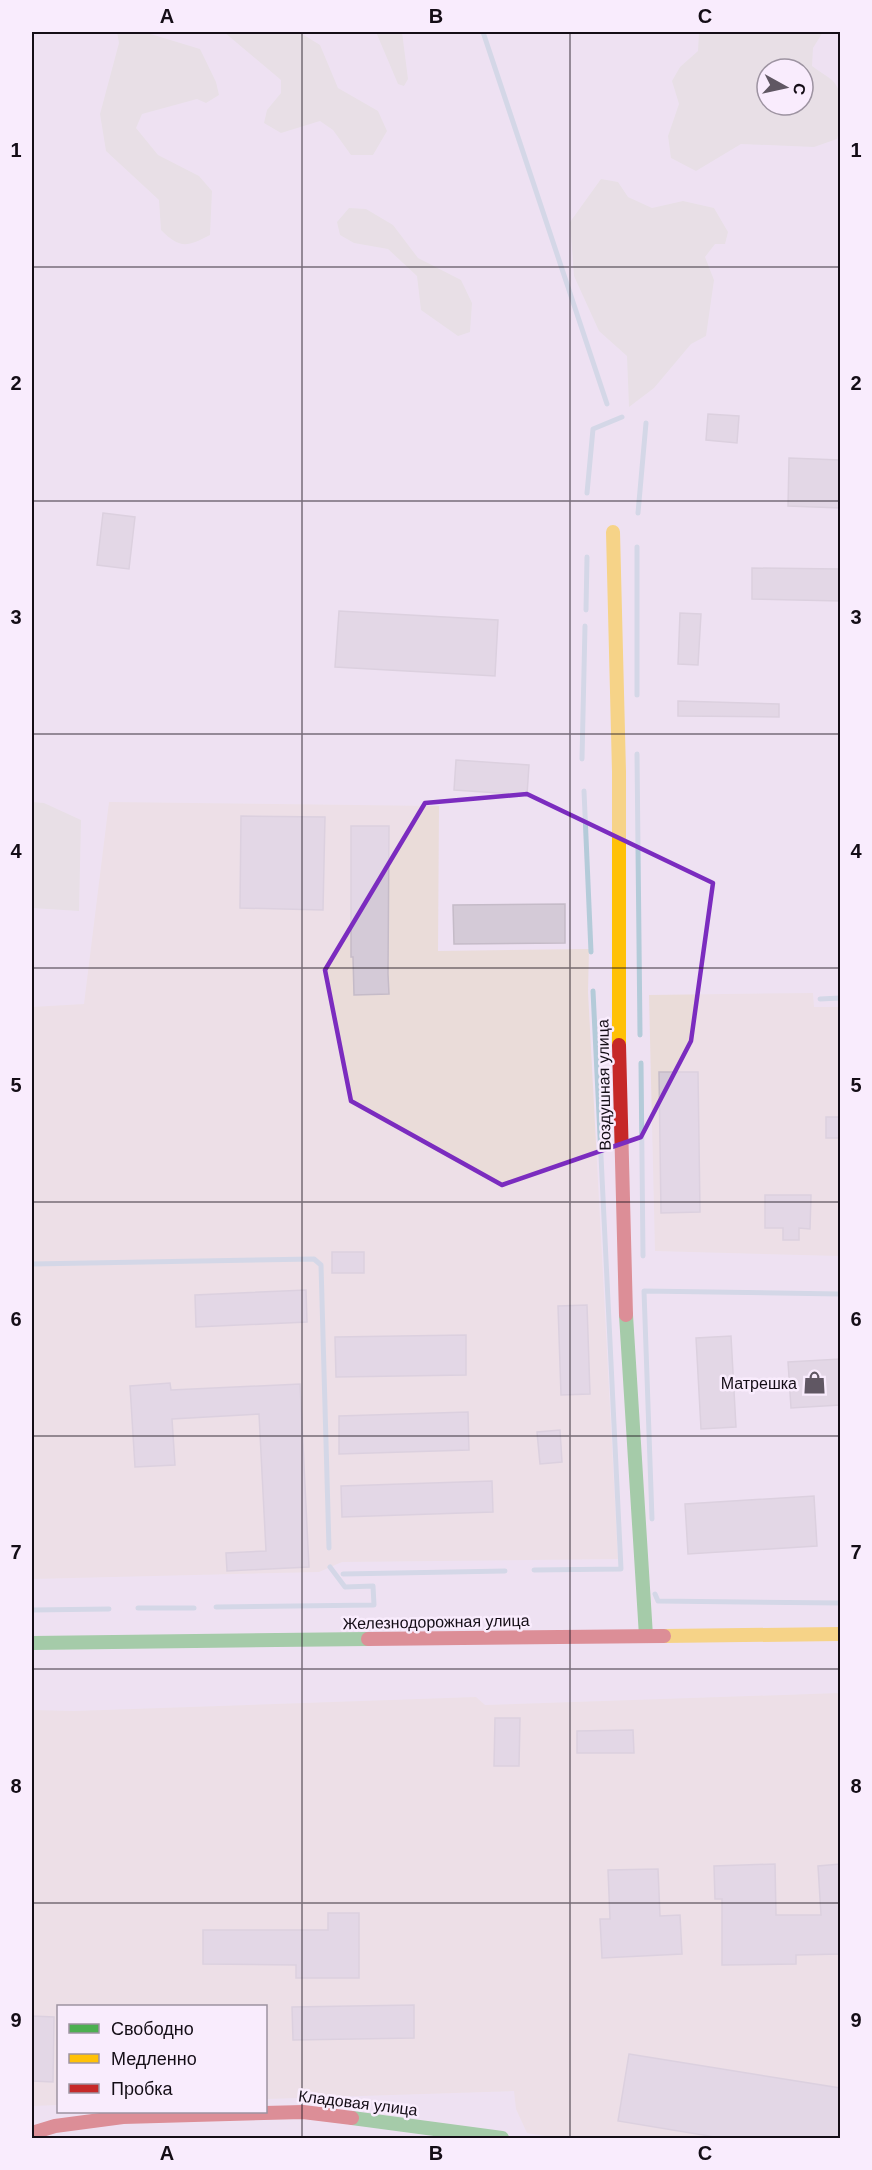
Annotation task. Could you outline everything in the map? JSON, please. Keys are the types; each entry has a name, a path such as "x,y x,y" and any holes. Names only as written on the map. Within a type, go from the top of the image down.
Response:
{"street":[{"name":"Воздушная улица","path":"613,532 619,772 618,975 624,1274 646,1636"},
{"name":"Железнодорожная улица","path":"32,1643 840,1635"},
{"name":"Кладовая улица","path":"32,2133 55,2126 123,2117 303,2112 502,2139"}],"highlighted area":[{"path":"527,794 713,883 691,1041 641,1137 502,1185 351,1101 325,970 425,803"}],"shaded area":[{"path":"117,32 144,32 200,49 216,82 219,95 206,103 197,99 142,114 136,128 158,155 199,176 212,191 210,235 195,242 179,243 161,230 159,200 106,151 100,114 119,43"},
{"path":"224,32 299,32 320,45 338,88 378,111 387,131 373,155 351,155 333,130 320,121 281,133 264,123 267,110 281,93 281,80"},
{"path":"376,32 402,32 408,79 404,86 398,84"},
{"path":"699,32 823,32 813,48 812,57 755,57 755,117 815,117 815,68 832,80 839,92 841,117 837,139 814,147 741,144 696,171 671,158 668,136 679,104 672,81 680,67 698,51"},
{"path":"601,179 618,182 628,197 652,208 683,201 714,208 728,232 725,244 715,244 705,257 714,280 706,336 691,344 654,388 629,407 627,356 599,331 574,276 570,222"},
{"path":"349,208 366,209 393,225 418,258 461,280 472,303 470,332 458,336 421,310 417,276 388,249 354,243 340,235 337,222"},
{"path":"32,802 44,803 81,820 79,911 32,908"},
{"path":"109,802 439,806 438,951 589,949 588,992 618,1559 342,1562 319,1572 32,1579 32,1007 84,1004"},
{"path":"813,993 814,1007 840,1007 840,1256 655,1251 649,995"},
{"path":"840,1693 840,2138 557,2138 527,2133 516,2109 514,2091 267,2099 267,2005 57,2005 57,2105 32,2106 32,1710 74,1711 476,1697 485,1705"}],"building":[{"path":"708,414 739,416 737,443 706,440"},
{"path":"789,458 840,460 840,508 788,506"},
{"path":"103,513 135,517 129,569 97,565"},
{"path":"752,568 840,569 840,601 752,599"},
{"path":"339,611 498,620 495,676 335,667"},
{"path":"680,613 701,614 698,665 678,664"},
{"path":"678,701 779,704 779,717 678,716"},
{"path":"456,760 529,765 527,795 454,790"},
{"path":"241,816 325,817 323,910 240,908"},
{"path":"351,826 389,826 389,994 354,995 353,957 351,957"},
{"path":"565,904 565,943 454,944 453,905"},
{"path":"659,1072 698,1072 700,1212 661,1213"},
{"path":"826,1117 840,1117 840,1138 826,1138"},
{"path":"765,1195 811,1195 810,1229 799,1228 799,1240 783,1240 783,1228 765,1228"},
{"path":"332,1252 364,1252 364,1273 332,1273"},
{"path":"306,1290 307,1322 196,1327 195,1295"},
{"path":"587,1305 590,1394 561,1395 558,1306"},
{"path":"466,1335 466,1375 336,1377 335,1337"},
{"path":"731,1336 736,1427 701,1429 696,1338"},
{"name":"Матрешка","path":"840,1359 840,1405 791,1408 788,1362"},
{"path":"170,1383 171,1390 300,1384 309,1567 227,1571 226,1553 266,1551 259,1414 172,1419 175,1465 135,1467 130,1386"},
{"path":"468,1412 469,1450 339,1454 339,1416"},
{"path":"560,1430 562,1462 540,1464 537,1432"},
{"path":"492,1481 493,1512 342,1517 341,1486"},
{"path":"814,1496 817,1546 688,1554 685,1504"},
{"path":"495,1718 520,1718 519,1766 494,1766"},
{"path":"633,1730 634,1753 577,1753 577,1731"},
{"path":"775,1864 776,1915 821,1915 818,1866 840,1864 840,1954 796,1955 796,1964 722,1965 722,1899 715,1899 714,1866"},
{"path":"658,1869 660,1916 680,1915 682,1954 602,1958 600,1919 610,1919 608,1870"},
{"path":"328,1913 359,1913 359,1978 296,1978 296,1965 203,1964 203,1930 328,1930"},
{"path":"414,2005 414,2038 293,2040 292,2007"},
{"path":"32,2016 54,2017 53,2082 32,2081"},
{"path":"629,2054 840,2088 840,2139 727,2139 618,2121"}],"waterway":[{"path":"483,32 607,404"},
{"path":"587,493 593,429 622,417"},
{"path":"638,513 646,423"},
{"path":"637,547 637,695"},
{"path":"586,610 587,557"},
{"path":"582,759 585,626"},
{"path":"637,754 640,1035"},
{"path":"584,791 591,952"},
{"path":"534,1570 621,1569 593,991"},
{"path":"820,999 840,998"},
{"path":"641,1063 643,1256"},
{"path":"32,1264 314,1259 321,1265 329,1548"},
{"path":"652,1519 644,1291 840,1294"},
{"path":"216,1607 374,1605 373,1586 345,1587 330,1567"},
{"path":"343,1574 505,1571"},
{"path":"655,1594 658,1601 840,1603"},
{"path":"138,1608 194,1608"},
{"path":"32,1610 109,1609"}],"traffic: fast":[{"path":"626,1315 646,1636"},
{"path":"32,1643 368,1639"},
{"path":"352,2118 502,2138"}],"traffic: slow":[{"path":"613,532 619,772 619,1045"},
{"path":"664,1636 840,1634"}],"traffic: jam":[{"path":"619,1045 626,1315"},
{"path":"368,1639 664,1636"},
{"path":"32,2133 55,2126 123,2117 303,2112 352,2118"}],"place":[{"name":"Матрешка","path":"815,1383"}]}
